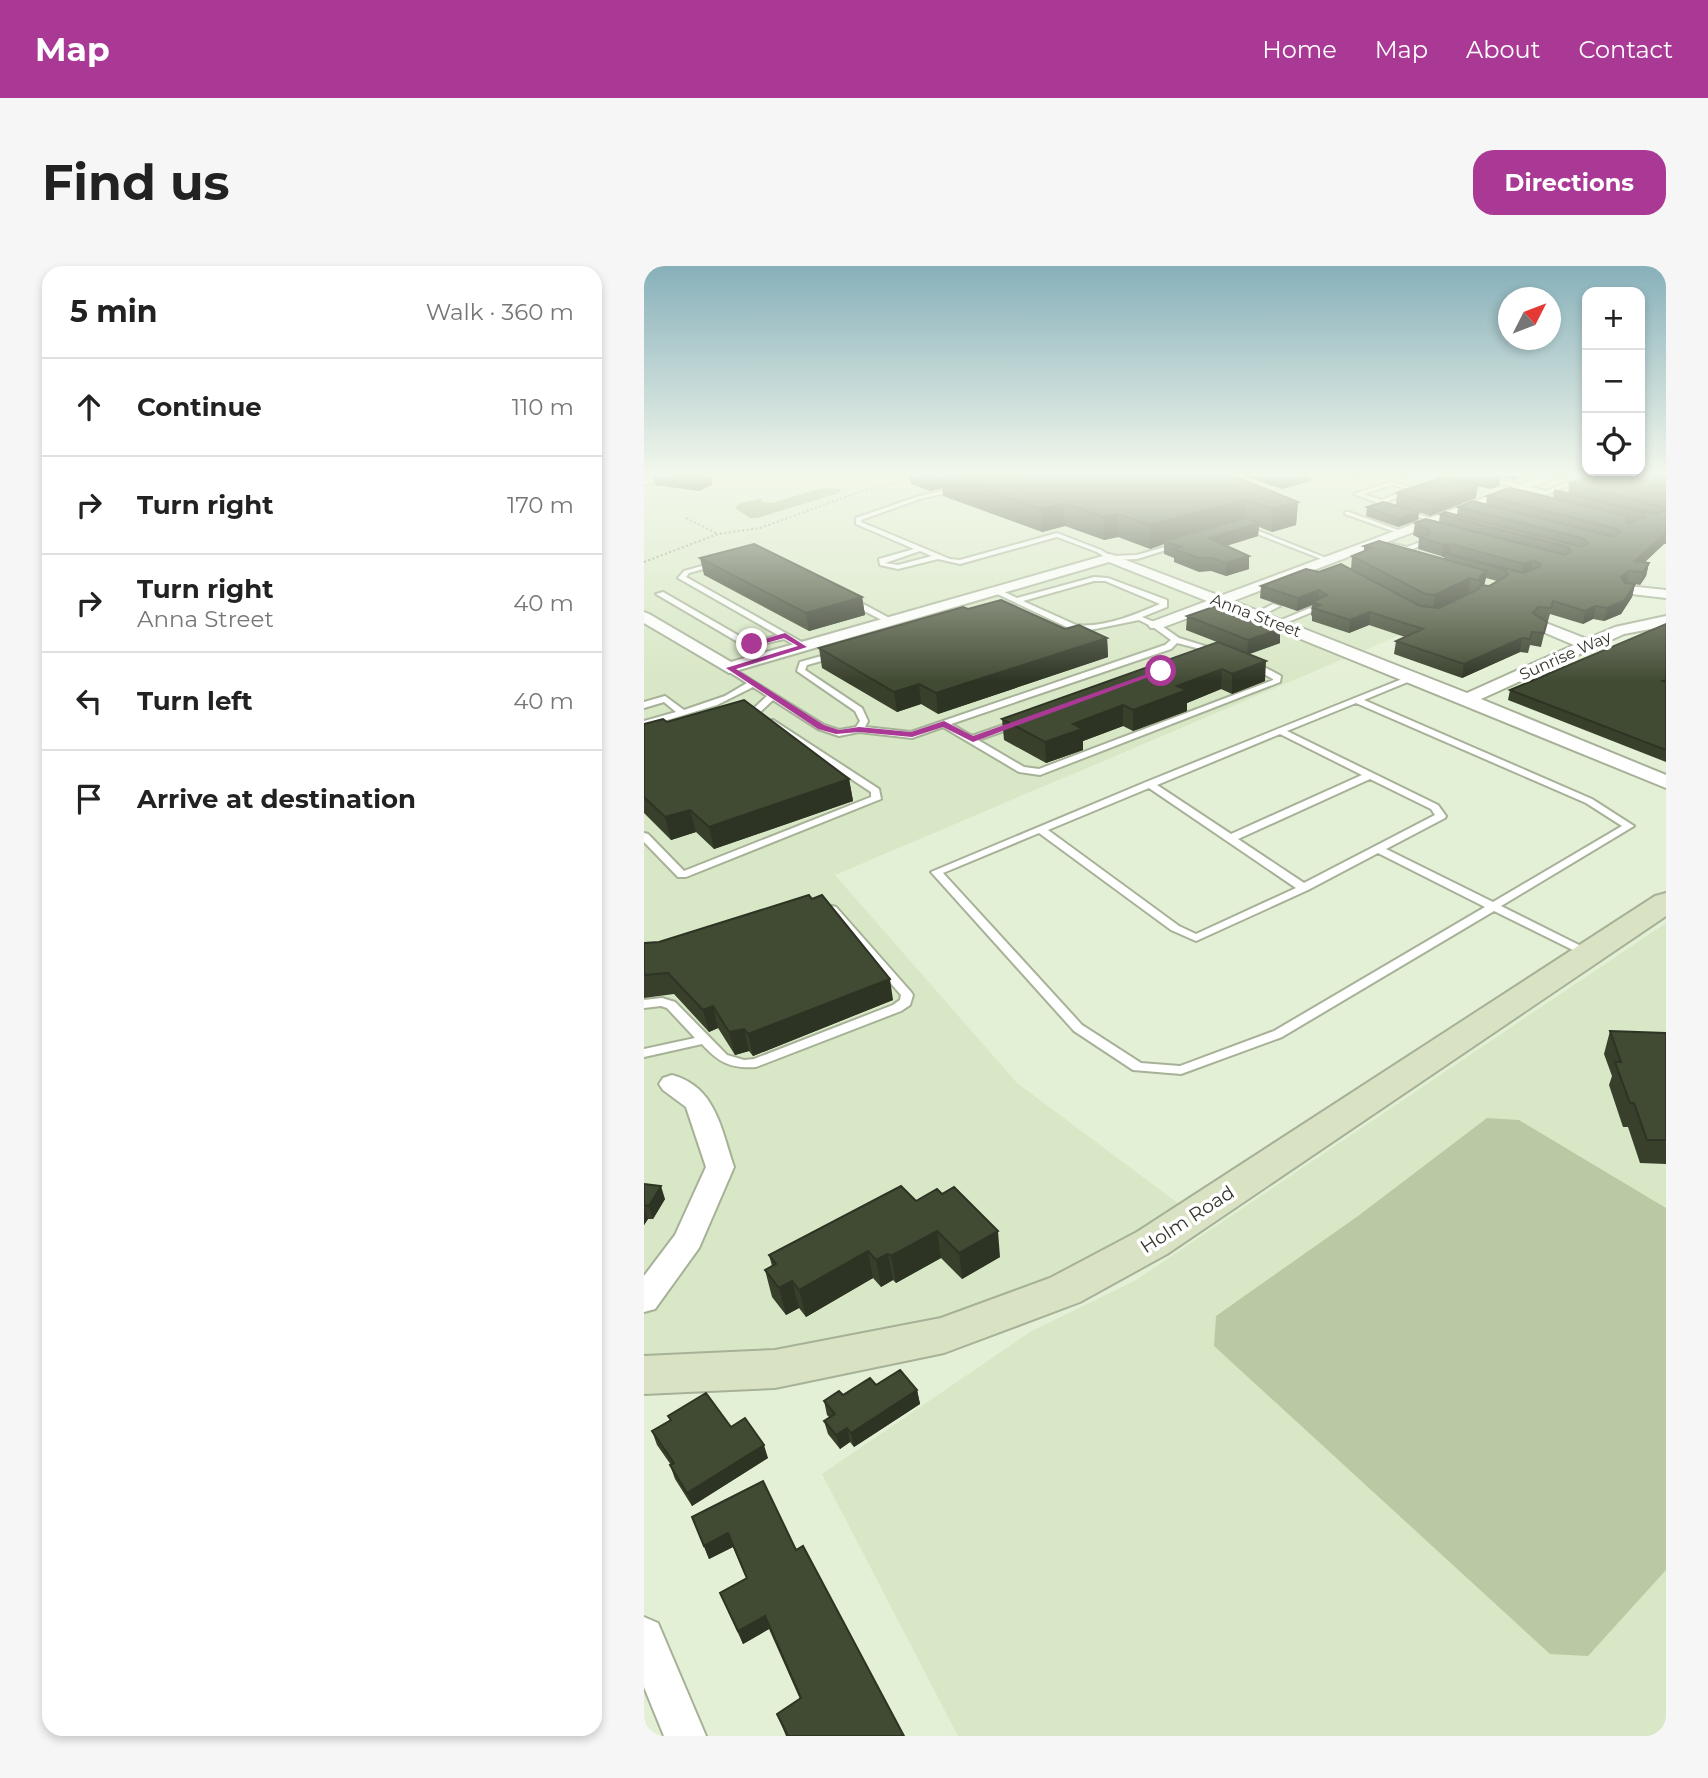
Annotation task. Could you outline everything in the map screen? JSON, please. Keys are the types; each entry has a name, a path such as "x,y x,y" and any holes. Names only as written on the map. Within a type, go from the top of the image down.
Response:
{"street":[{"path":"1156,625 1329,564 1376,545"},
{"path":"644,617 729,668 1110,558"},
{"name":"Anna Street","path":"1110,558 1256,614 1277,615 1412,677 1666,782"},
{"path":"1628,590 1666,594"},
{"name":"Sunrise Way","path":"1468,699 1629,627 1666,621"},
{"path":"1541,626 1588,645"},
{"name":"Holm Road","path":"644,1375 775,1369 840,1356 944,1335 1065,1290 1152,1243 1666,902"},
{"path":"644,1300 688,1240 720,1167 698,1102 672,1084"},
{"path":"644,1637 685,1736"}],"lane":[{"path":"910,545 938,557 960,562 1023,545"},
{"path":"1083,545 1110,558 1137,557 1184,545"},
{"path":"1287,545 1329,564"},
{"path":"1372,547 1403,549 1418,545"},
{"path":"920,549 887,558 881,561 882,564 898,567 938,557"},
{"path":"1403,549 1416,555"},
{"path":"720,563 686,572 682,578 804,647"},
{"path":"995,591 1016,601 1074,627 1087,630 1134,617 1158,608 1164,605 1164,602 1106,579 1094,579 1016,601 1004,605"},
{"path":"660,594 746,643 755,644 785,636"},
{"path":"842,597 891,621"},
{"path":"1277,615 1320,607"},
{"path":"1134,617 1156,625 1176,640 1226,654"},
{"path":"729,668 821,727 839,733 859,729 912,735 1168,647 1176,640"},
{"path":"852,650 801,667 802,672 859,710 864,721 859,729"},
{"path":"1192,658 1213,650"},
{"path":"944,724 1022,770 1040,772 1276,682 1278,678 1272,673 1239,658"},
{"path":"1357,699 1589,801 1629,826 1278,1034 1181,1070 1138,1067 1078,1028 936,872 1149,784 1357,699 1412,677"},
{"path":"644,724 722,701 753,683"},
{"path":"730,718 755,712 772,696"},
{"path":"644,705 665,699 682,713"},
{"path":"644,836 682,875 876,800 876,791 755,712"},
{"path":"973,739 1023,721"},
{"path":"1040,829 1175,928 1196,938 1304,888 1441,816 1435,807 1280,731"},
{"path":"1231,838 1370,775"},
{"path":"1149,784 1304,888"},
{"path":"1377,849 1588,954"},
{"path":"644,1004 662,1002 671,1005 722,1058 744,1064 756,1063 897,1008 906,1002 907,995 833,910 821,906"},
{"path":"644,1053 704,1040"}],"path":[{"path":"644,562 690,545"}],"shaded area":[{"path":"644,545 1613,545 835,875 1017,1083 1183,1207 1057,1284 801,1358 644,1368"},
{"path":"1666,923 1666,1736 958,1736 822,1474 1030,1332 1136,1280"},
{"path":"1487,1118 1519,1120 1666,1208 1666,1570 1588,1656 1550,1654 1214,1346 1216,1316 1358,1216"}],"building":[{"path":"755,545 862,597 806,613 700,558"},
{"path":"1174,545 1224,545 1249,556 1226,563 1211,558 1199,558 1174,549 1181,547"},
{"path":"1392,545 1487,571 1480,576 1480,581 1470,578 1435,595 1425,594 1352,556 1372,548 1364,546"},
{"path":"1453,545 1525,545 1565,555 1571,551 1568,547 1559,545 1582,547 1586,545 1653,545 1635,561 1649,563 1643,572 1629,571 1621,577 1625,583 1635,584 1624,601 1607,608 1596,606 1585,611 1553,601 1551,608 1538,607 1533,613 1547,622 1544,633 1532,632 1530,639 1522,638 1464,664 1396,641 1423,629 1370,612 1350,620 1313,608 1320,605 1312,602 1327,595 1319,590 1298,598 1261,586 1306,569 1319,572 1341,564 1420,606 1439,608 1479,589 1480,585 1489,586 1508,575 1505,570 1445,553 1523,573 1541,564 1533,560 1524,564"},
{"path":"1001,600 1065,629 1079,625 1107,638 936,693 919,684 894,692 819,648 963,607 968,609"},
{"path":"1219,605 1280,629 1248,640 1187,616"},
{"path":"1666,624 1666,680 1663,681 1666,682 1666,750 1510,690"},
{"path":"1218,642 1266,661 1232,674 1222,669 1177,686 1187,690 1133,710 1123,705 1073,724 1082,729 1045,742 1002,719"},
{"path":"744,700 849,779 709,827 690,810 665,817 644,797 644,724 663,719 667,722"},
{"path":"809,895 812,899 822,895 890,979 748,1034 744,1029 729,1032 713,1006 703,1010 668,973 644,975 644,943 659,942"},
{"path":"1610,1031 1666,1033 1666,1140 1647,1140 1615,1062 1621,1062"},
{"path":"644,1184 661,1186 649,1206 644,1205"},
{"path":"901,1186 916,1201 937,1189 942,1194 954,1187 998,1231 959,1253 937,1231 891,1256 888,1254 876,1260 868,1251 799,1290 792,1281 779,1288 765,1270 776,1264 769,1255"},
{"path":"900,1370 917,1390 851,1433 847,1428 836,1435 824,1421 835,1414 824,1401 839,1391 843,1395 870,1378 876,1385"},
{"path":"706,1393 731,1427 745,1418 764,1445 687,1493 670,1465 674,1463 652,1431 671,1420 668,1416"},
{"path":"763,1481 796,1550 803,1546 904,1736 788,1736 777,1714 801,1698 765,1616 738,1631 720,1593 747,1578 728,1533 704,1546 692,1517"}],"route":[{"path":"752,644 785,636 804,647 729,668 821,727 839,733 859,729 912,735 944,724 973,739 1161,671"}]}
